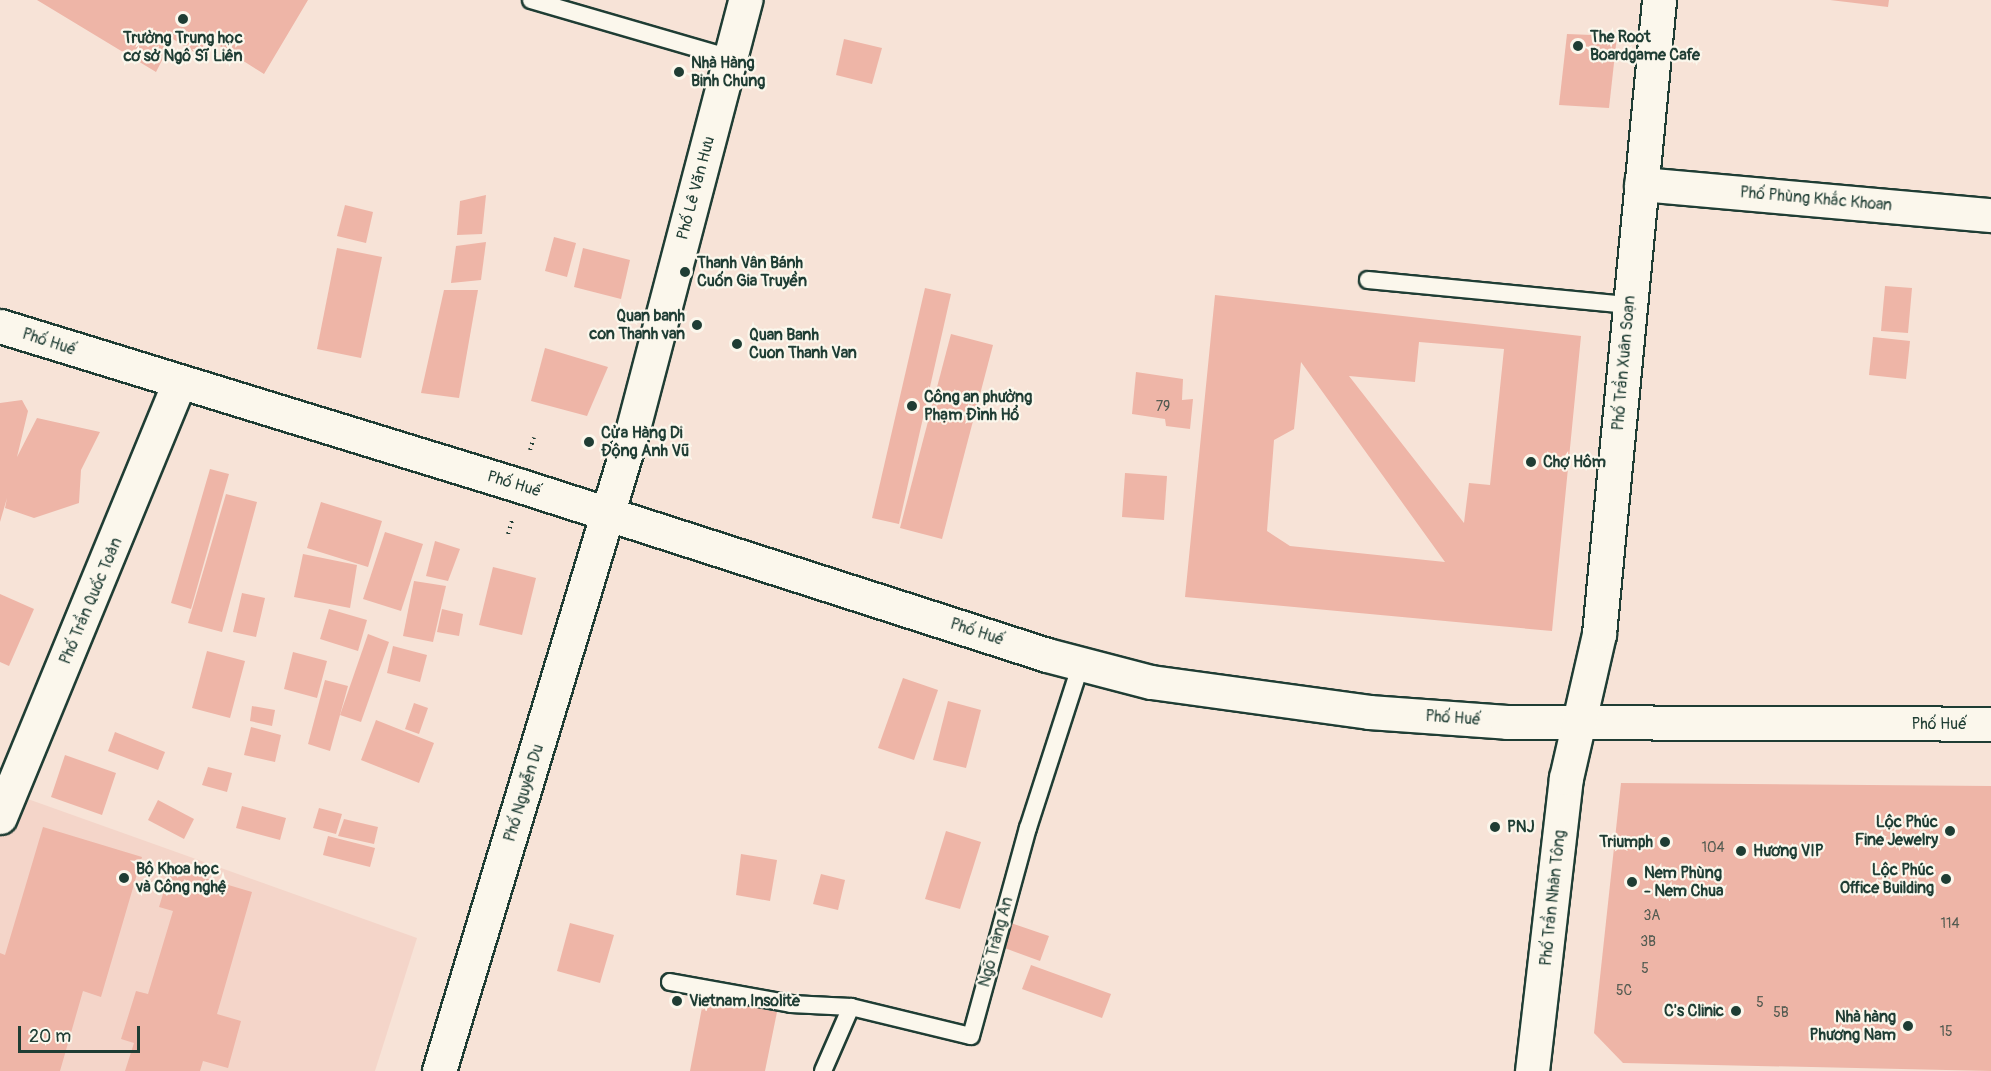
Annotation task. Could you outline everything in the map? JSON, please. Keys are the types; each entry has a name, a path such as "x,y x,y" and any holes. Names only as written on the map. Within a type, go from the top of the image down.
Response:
{"street":[{"name":"Phố Lê Văn Hưu","path":"608,514 745,0"},
{"name":"Phố Trần Xuân Soạn","path":"1576,724 1599,634 1659,0"},
{"name":"Phố Phùng Khắc Khoan","path":"1641,184 1991,214"},
{"name":"Phố Huế","path":"0,326 608,514 1081,664 1151,682 1369,712 1576,724 1991,724"},
{"name":"Phố Trần Quốc Toản","path":"0,817 179,383"},
{"name":"Phố Nguyễn Du","path":"439,1071 608,514"},
{"name":"Phố Trần Nhân Tông","path":"1532,1071 1566,777 1576,724"}],"lane":[{"path":"531,0 730,58"},
{"path":"1368,280 1629,305"},
{"name":"Ngõ Tràng An","path":"851,1007 971,1036 1028,828 1081,664"},
{"path":"670,982 791,1004 851,1007 823,1071"}],"shaded area":[{"name":"Bộ Khoa học và Công nghệ","path":"11,793 417,938 375,1071 0,1071 0,818"}],"building":[{"name":"Trường Trung học cơ sở Ngô Sĩ Liên","path":"37,0 308,0 264,74 207,38 199,55 173,39 156,72"},
{"path":"1830,0 1889,0 1888,7"},
{"path":"1567,34 1617,36 1609,108 1559,105"},
{"path":"844,39 882,48 872,84 836,75"},
{"path":"486,195 482,234 457,235 460,201"},
{"path":"345,205 373,212 366,243 337,236"},
{"path":"554,237 576,243 567,277 545,271"},
{"path":"486,242 481,280 451,283 456,246"},
{"path":"337,248 382,257 361,358 317,349"},
{"path":"583,248 630,260 621,299 574,287"},
{"path":"1885,286 1912,288 1908,333 1881,331"},
{"name":"Công an phường Phạm Đình Hổ","path":"925,288 951,294 899,524 872,518"},
{"path":"444,290 478,290 459,398 421,393"},
{"name":"Chợ Hôm","path":"1215,295 1581,336 1552,631 1185,597","holes":["1419,342 1504,349 1490,485 1469,483 1464,523 1349,376 1415,382","1301,362 1445,562 1290,546 1267,531 1274,440 1294,429"]},
{"path":"951,334 993,345 942,539 900,528"},
{"path":"1873,337 1910,341 1906,379 1869,375"},
{"path":"545,348 608,367 587,416 531,401"},
{"path":"1136,372 1183,379 1182,400 1193,399 1190,429 1166,426 1165,419 1132,414"},
{"path":"22,400 28,411 17,457 37,418 100,432 81,470 79,503 34,518 5,508 7,498 0,522 0,403"},
{"path":"210,469 229,474 191,609 171,603"},
{"path":"1125,473 1167,476 1164,520 1122,517"},
{"path":"226,494 257,502 222,632 188,623"},
{"path":"321,502 382,521 368,567 307,548"},
{"path":"385,532 423,544 401,611 363,599"},
{"path":"435,541 460,549 448,581 426,576"},
{"path":"303,554 357,565 350,608 294,597"},
{"path":"493,567 536,578 522,635 479,625"},
{"path":"414,581 446,586 433,642 403,636"},
{"path":"242,593 265,598 256,637 233,632"},
{"path":"0,594 34,609 9,666 0,662"},
{"path":"329,609 367,620 358,651 320,639"},
{"path":"442,609 463,614 459,636 437,632"},
{"path":"368,634 389,642 361,722 340,715"},
{"path":"393,646 427,655 420,682 387,673"},
{"path":"207,651 245,661 230,718 192,708"},
{"path":"293,652 327,661 317,698 284,689"},
{"path":"903,678 938,690 914,760 878,748"},
{"path":"325,680 348,686 330,751 308,744"},
{"path":"948,701 981,710 966,768 933,760"},
{"path":"414,703 428,708 419,734 405,729"},
{"path":"252,706 275,710 272,726 250,721"},
{"path":"376,720 434,743 419,783 361,760"},
{"path":"251,727 281,735 275,762 244,755"},
{"path":"115,732 165,752 158,770 108,751"},
{"path":"65,755 116,773 102,815 51,797"},
{"path":"208,767 232,773 227,792 202,785"},
{"path":"1621,783 1991,786 1991,1071 1623,1063 1594,1033"},
{"path":"158,800 194,819 184,839 148,820"},
{"path":"242,806 286,818 280,840 236,828"},
{"path":"319,808 342,814 336,834 313,828"},
{"path":"344,819 378,827 374,844 338,836"},
{"path":"43,827 142,857 101,997 83,991 60,1071 0,1071 0,953 5,955"},
{"path":"946,831 981,842 960,909 925,899"},
{"path":"328,836 375,848 370,867 323,855"},
{"path":"741,854 777,860 770,901 736,895"},
{"path":"171,868 252,892 217,1014 241,1021 228,1068 203,1061 200,1071 125,1071 134,1043 121,1039 136,991 148,994 173,911 159,907"},
{"path":"821,874 845,880 838,910 813,904"},
{"path":"570,923 614,935 600,983 557,971"},
{"path":"1011,923 1049,936 1040,961 1002,947"},
{"path":"1031,965 1111,994 1102,1018 1022,989"},
{"path":"704,997 777,1012 765,1071 690,1071"}],"place":[{"name":"Trường Trung học cơ sở Ngô Sĩ Liên","path":"183,19"},
{"name":"The Root Boardgame Cafe","path":"1578,46"},
{"name":"Nhà Hàng Binh Chung","path":"679,72"},
{"name":"Thanh Vân Bánh Cuốn Gia Truyền","path":"685,272"},
{"name":"Quan banh con Thanh van","path":"697,325"},
{"name":"Quan Banh Cuon Thanh Van","path":"737,344"},
{"name":"Công an phường Phạm Đình Hổ","path":"912,406"},
{"name":"Cửa Hàng Di Động Anh Vũ","path":"589,442"},
{"name":"Chợ Hôm","path":"1531,462"},
{"name":"PNJ","path":"1495,827"},
{"name":"Lộc Phúc Fine Jewelry","path":"1950,831"},
{"name":"Triumph","path":"1665,842"},
{"name":"Hương VIP","path":"1741,851"},
{"name":"Bộ Khoa học và Công nghệ","path":"124,878"},
{"name":"Lộc Phúc Office Building","path":"1946,879"},
{"name":"Nem Phùng - Nem Chua","path":"1632,882"},
{"name":"Vietnam Insolite","path":"677,1001"},
{"name":"C's Clinic","path":"1736,1011"},
{"name":"Nhà hàng Phương Nam","path":"1908,1026"}]}
